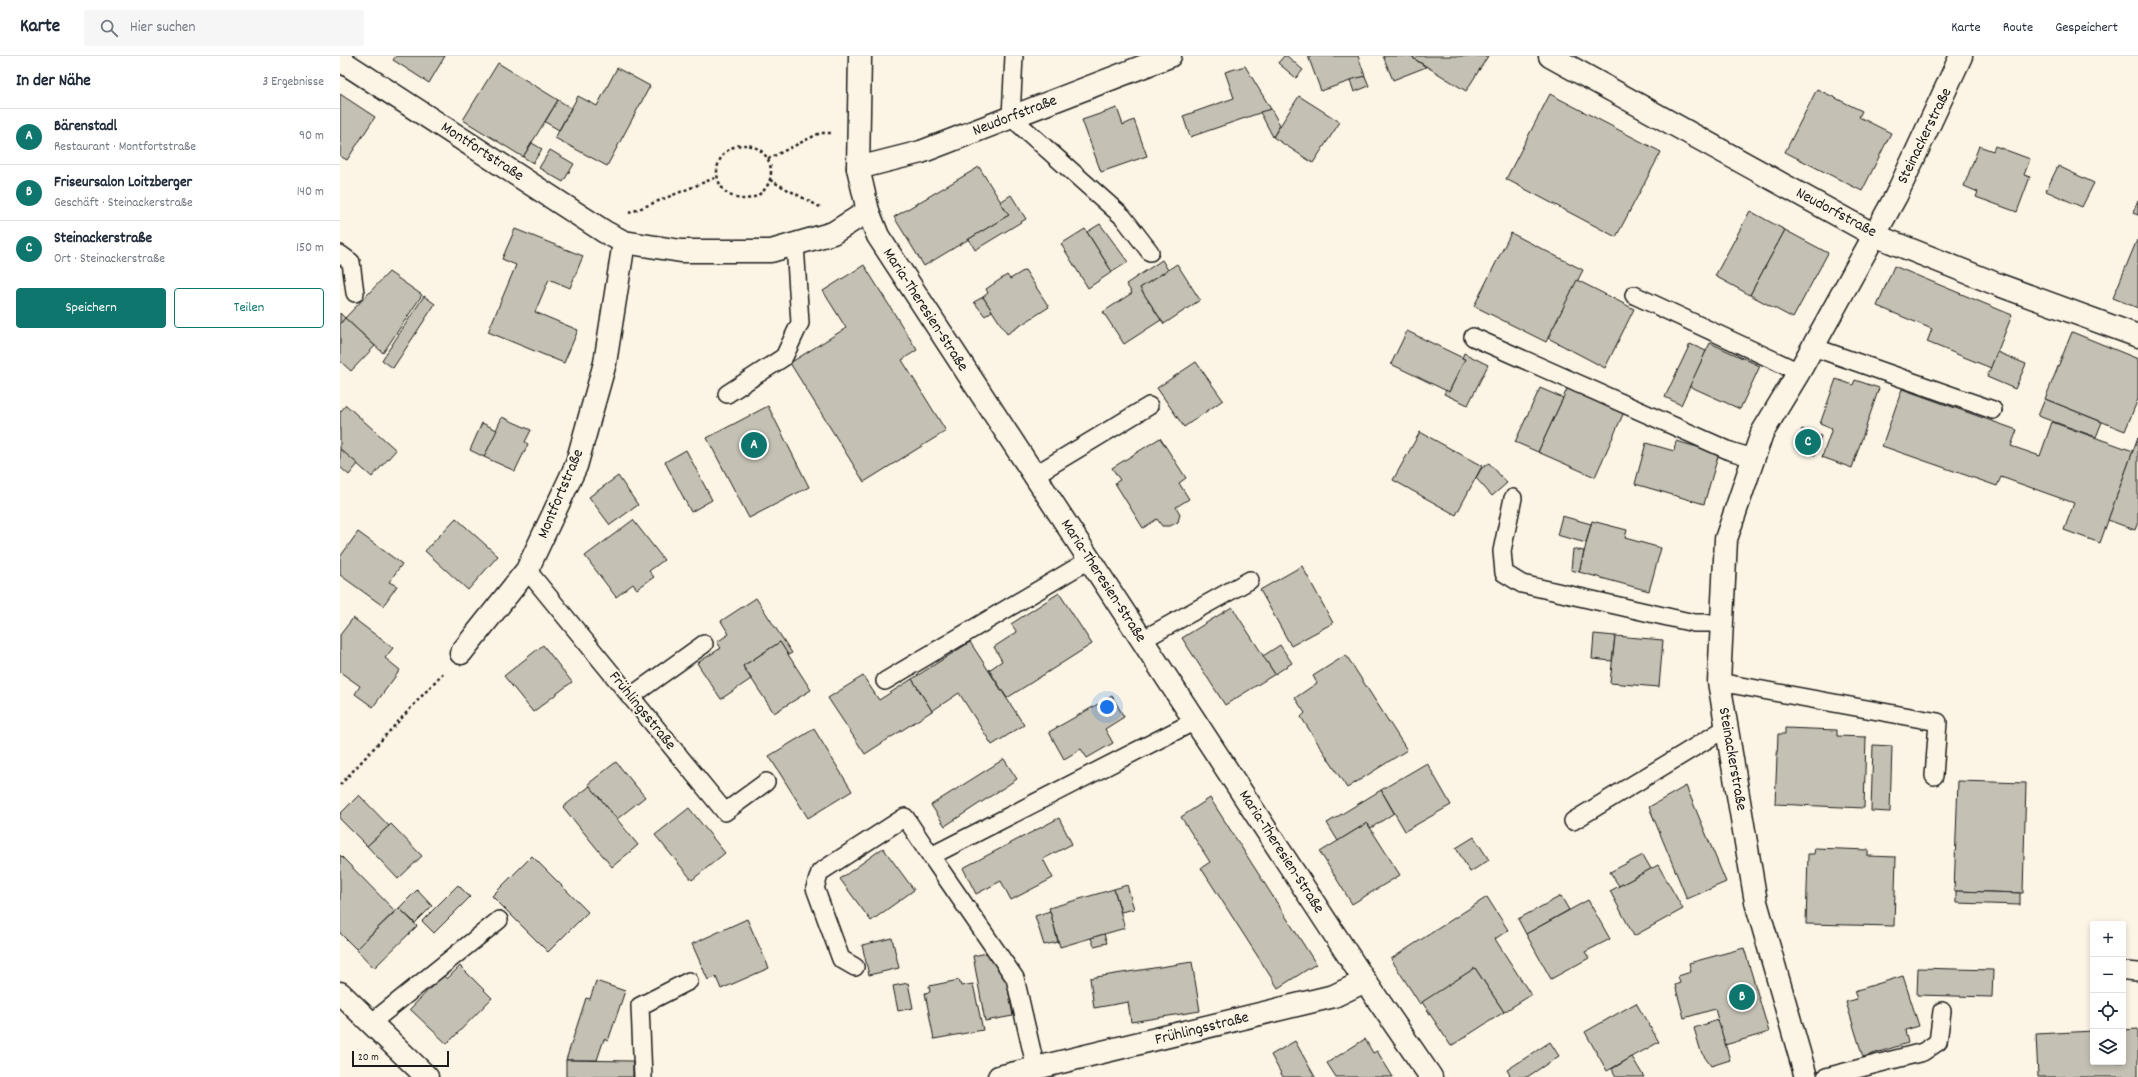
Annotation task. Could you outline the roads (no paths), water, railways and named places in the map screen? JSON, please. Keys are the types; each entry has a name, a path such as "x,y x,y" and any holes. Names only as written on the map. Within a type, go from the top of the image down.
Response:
{"street":[{"name":"Maria-Theresien-Straße","path":"860,56 858,168 868,211 878,236 1365,981 1431,1077"},
{"name":"Neudorfstraße","path":"858,168 921,152 1170,56"},
{"name":"Neudorfstraße","path":"1550,56 1874,234 1999,285 2138,336"},
{"name":"Steinackerstraße","path":"1806,1077 1756,902 1719,682 1726,539 1762,433 1799,372 1896,196 1961,56"},
{"name":"Montfortstraße","path":"340,60 605,232 624,242 681,251 770,251 833,234 868,211"},
{"name":"Montfortstraße","path":"461,654 527,570 576,466 605,363 624,242"},
{"name":"Frühlingsstraße","path":"999,1077 1037,1073 1334,996 1365,981"},
{"path":"340,993 427,1077"}],"lane":[{"path":"1014,56 1011,117 1123,217 1150,252"},
{"path":"726,394 784,357 800,323 795,244"},
{"path":"340,254 351,262 355,294"},
{"path":"1634,295 1799,372"},
{"path":"1472,337 1730,451 1754,458"},
{"path":"1813,347 1993,410"},
{"path":"1034,476 1149,406"},
{"path":"1512,498 1502,551 1504,574 1522,584 1694,623 1722,623"},
{"path":"885,681 1089,560"},
{"name":"Frühlingsstraße","path":"527,570 725,812 766,782"},
{"path":"1142,640 1250,580"},
{"path":"630,697 704,644"},
{"path":"1719,682 1938,722 1934,776"},
{"path":"931,856 1195,721"},
{"path":"1573,821 1726,728"},
{"path":"855,967 841,959 814,888 820,872 905,817 1015,978 1037,1073"},
{"path":"371,1023 499,920"},
{"path":"643,1077 640,1006 689,981"},
{"path":"1826,1077 1923,1052 1938,1042 1942,1011"}],"place":[{"name":"Steinackerstraße","path":"1808,442"},
{"name":"Bärenstadl","path":"754,445"},
{"name":"Friseursalon Loitzberger","path":"1742,997"}]}
